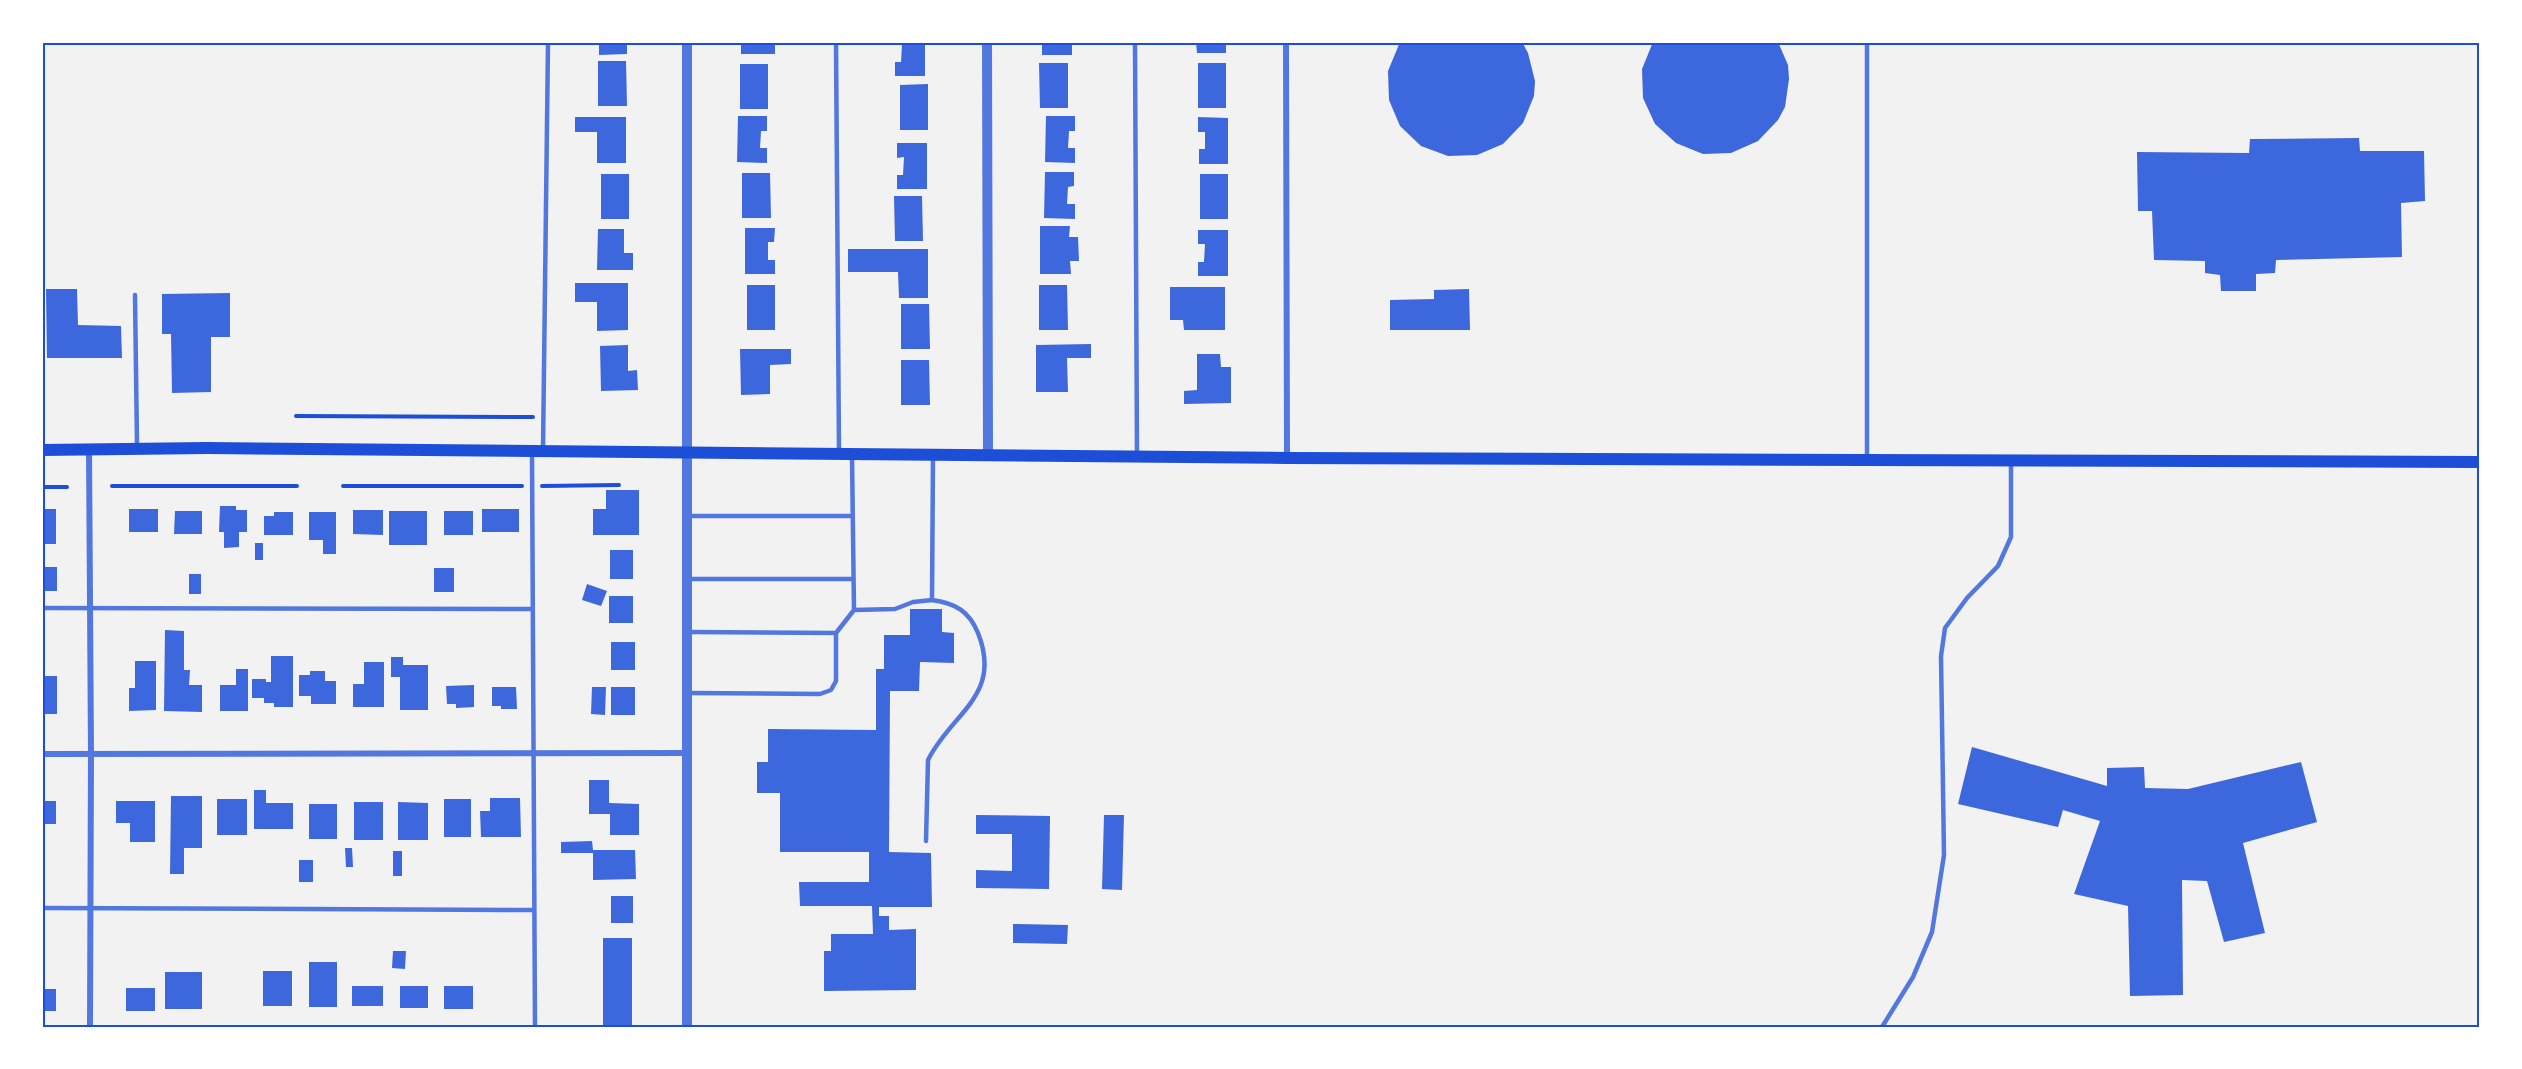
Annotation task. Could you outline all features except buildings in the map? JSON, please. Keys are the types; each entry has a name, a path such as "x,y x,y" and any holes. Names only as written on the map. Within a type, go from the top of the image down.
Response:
{"main road":[{"path":"42,450 537,450 1287,459 2480,462"}],"street":[{"path":"687,42 687,1027"},
{"path":"987,42 988,456"},
{"path":"1287,42 1287,459"},
{"path":"88,449 91,754 90,1027"},
{"path":"42,754 687,753"}],"lane":[{"path":"535,1027 532,486 544,417 548,42"},
{"path":"688,693 820,694 831,690 836,681 836,633 854,610 852,516 846,454 836,42"},
{"path":"1135,42 1137,457"},
{"path":"1867,42 1867,460"},
{"path":"135,295 137,449"},
{"path":"932,600 933,456"},
{"path":"1882,1027 1913,977 1932,932 1944,855 1941,656 1945,628 1967,598 1998,566 2011,537 2011,460"},
{"path":"688,516 852,516"},
{"path":"688,579 853,579"},
{"path":"854,610 895,609 913,602 932,600 949,602 960,607 974,624 982,644 984,666 981,688 975,699 933,750 928,760 926,840"},
{"path":"42,608 532,609"},
{"path":"688,632 836,633"},
{"path":"42,908 534,910"}],"path":[{"path":"296,416 544,417"},
{"path":"343,486 619,485"},
{"path":"112,486 297,486"},
{"path":"42,487 68,487"}]}
